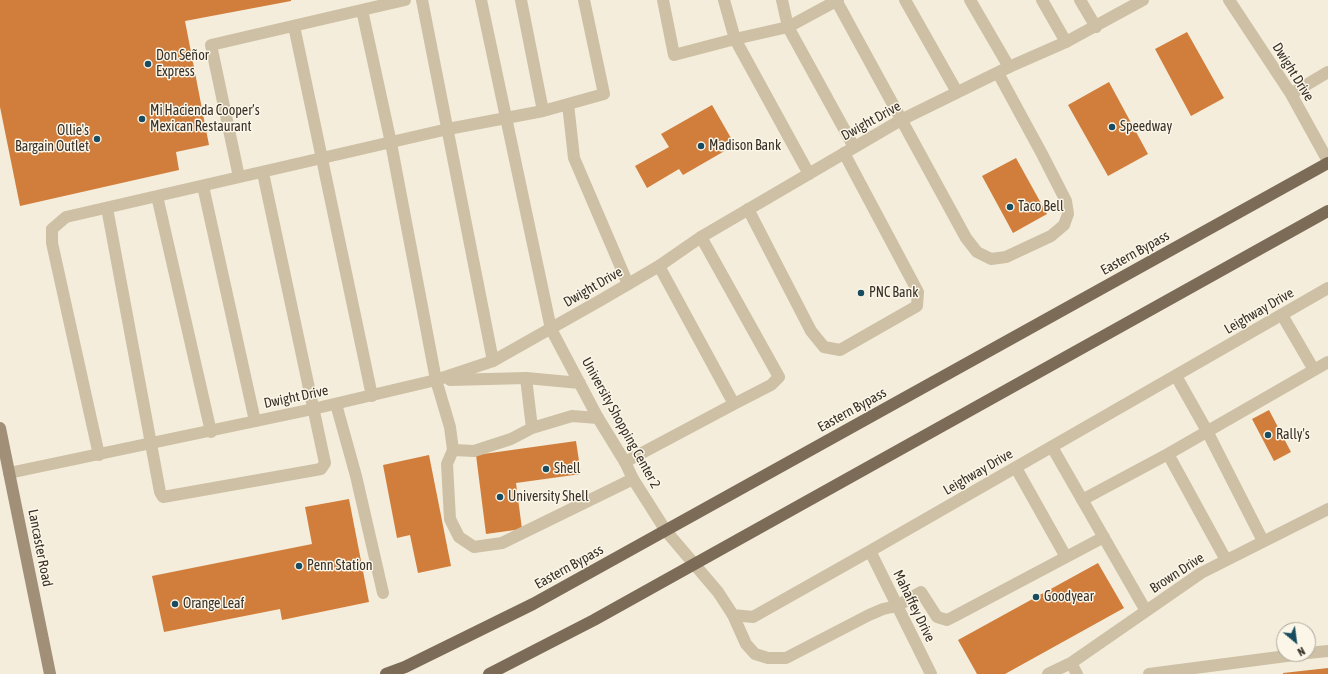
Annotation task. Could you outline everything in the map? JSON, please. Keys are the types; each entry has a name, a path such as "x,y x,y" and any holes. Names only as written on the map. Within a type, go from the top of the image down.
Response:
{"main road":[{"name":"Eastern Bypass","path":"386,674 405,668 533,604 1328,162"},
{"path":"489,674 594,620 1328,211"}],"street":[{"path":"239,178 211,45 405,0"},
{"path":"422,0 493,361"},
{"name":"University Shopping Center 2","path":"481,0 552,329 598,418 625,462 633,479 666,531"},
{"path":"521,0 543,111"},
{"path":"99,455 52,243 52,229 66,217 506,117 543,111 604,94 584,0"},
{"path":"663,0 674,55 788,27 837,0 966,238 977,252 991,259 1006,257 1051,236 1064,225 1068,214 1066,201 998,73"},
{"path":"724,0 735,39 809,174"},
{"path":"748,209 811,330 824,347 840,350 917,306 918,292 788,27 782,0"},
{"path":"905,0 957,92"},
{"path":"970,0 1009,67"},
{"path":"1042,0 1066,42"},
{"path":"1080,0 1096,27"},
{"name":"Dwight Drive","path":"5,466 99,455 211,432 436,380 493,361 552,329 660,266 701,237 901,120 1009,67 1066,42 1096,27 1142,0"},
{"name":"Dwight Drive","path":"1229,0 1291,94 1328,162"},
{"path":"362,10 391,143 436,380 450,427 453,450 447,464 450,519 460,537 474,547 502,543 633,479"},
{"path":"294,26 372,396"},
{"path":"1291,94 1328,72"},
{"path":"568,104 574,158 628,284"},
{"path":"107,208 160,492 163,497 321,469 326,463 313,409 263,173"},
{"path":"203,186 255,421"},
{"path":"157,196 211,432"},
{"path":"625,462 771,385 779,376 701,237"},
{"path":"660,266 734,404"},
{"name":"Leighway Drive","path":"734,615 752,617 870,552 1328,288"},
{"path":"1282,315 1314,370"},
{"path":"1082,500 1168,454 1328,362"},
{"path":"1176,376 1207,431 1263,541"},
{"path":"436,380 526,378 580,383"},
{"path":"526,378 532,428"},
{"path":"336,404 356,476 383,593"},
{"path":"453,450 474,451 511,439 532,428 572,416 598,418"},
{"name":"Lancaster Road","path":"0,428 5,466 50,674"},
{"path":"1052,447 1146,611"},
{"path":"1168,454 1226,560"},
{"path":"1016,468 1066,557"},
{"name":"Brown Drive","path":"1048,674 1070,663 1201,573 1328,509"},
{"path":"666,531 718,592 734,615 746,644 755,654 768,658 786,658 869,615 883,609 897,606 921,592 937,617 947,620 1104,537"},
{"name":"Mahaffey Drive","path":"870,552 931,674"},
{"path":"1316,652 1328,651"},
{"path":"1149,674 1276,657"},
{"path":"1070,663 1077,674"}],"building":[{"path":"0,0 291,1 185,21 209,145 176,152 179,170 20,206 0,107"},
{"path":"1187,32 1224,98 1191,116 1155,49"},
{"path":"1109,82 1148,154 1108,176 1068,105"},
{"name":"Madison Bank","path":"712,105 735,145 683,175 679,169 647,188 635,166 669,147 661,134"},
{"path":"1016,158 1047,214 1013,233 982,176"},
{"path":"1269,410 1291,452 1274,461 1252,419"},
{"path":"576,441 581,474 516,483 522,529 486,534 476,455"},
{"path":"429,455 451,566 418,573 410,535 397,538 383,465"},
{"path":"349,499 369,602 282,620 280,609 164,632 152,576 312,544 305,507"},
{"path":"1098,563 1124,608 1005,674 977,674 958,640"},
{"path":"1328,668 1328,674 1283,674 1283,673"}],"place":[{"name":"Don Señor Express","path":"148,64"},
{"name":"Mi Hacienda Cooper’s Mexican Restaurant","path":"142,119"},
{"name":"Speedway","path":"1112,127"},
{"name":"Ollie's Bargain Outlet","path":"97,139"},
{"name":"Madison Bank","path":"701,146"},
{"name":"Taco Bell","path":"1010,207"},
{"name":"PNC Bank","path":"861,293"},
{"name":"Rally's","path":"1268,435"},
{"name":"Shell","path":"546,469"},
{"name":"University Shell","path":"500,497"},
{"name":"Penn Station","path":"299,566"},
{"name":"Goodyear","path":"1036,597"},
{"name":"Orange Leaf","path":"175,604"}]}
